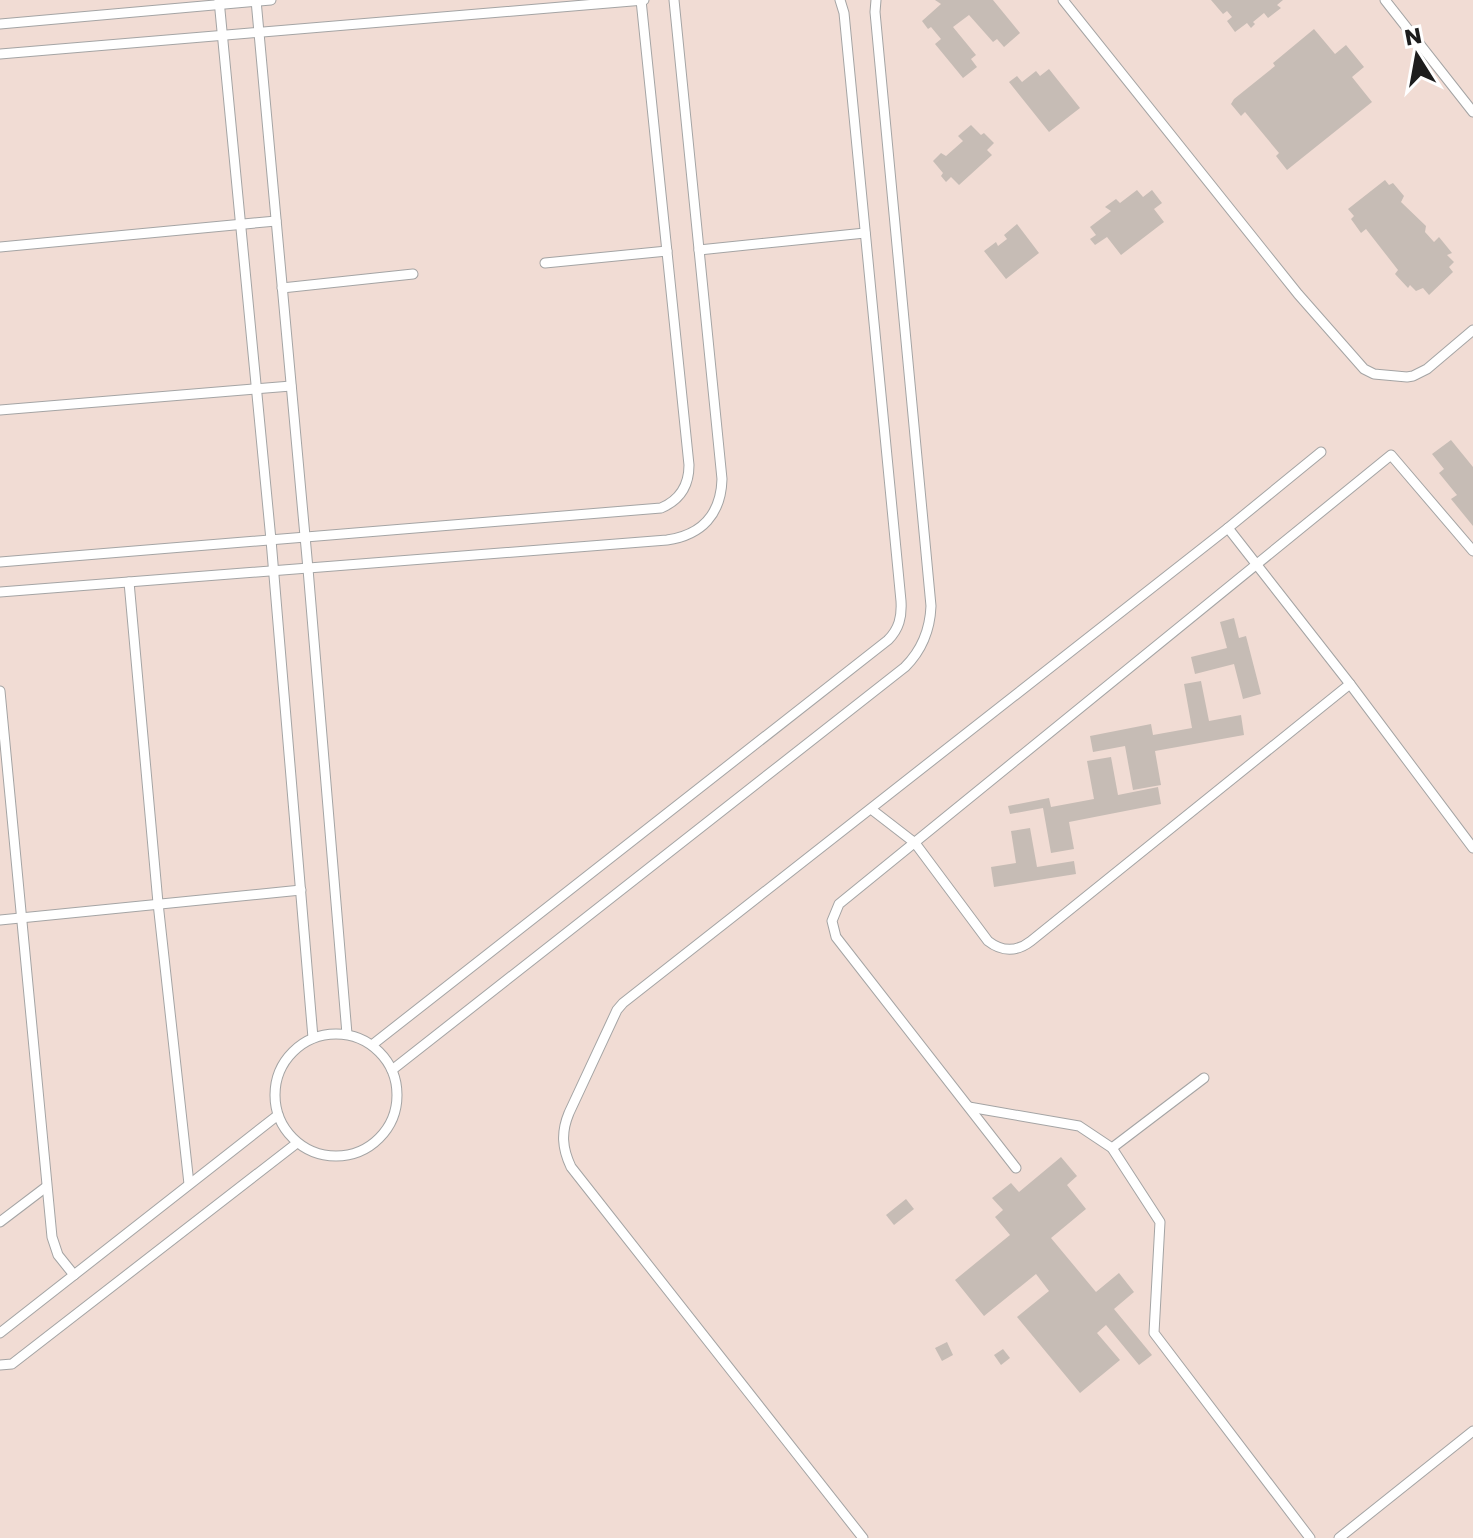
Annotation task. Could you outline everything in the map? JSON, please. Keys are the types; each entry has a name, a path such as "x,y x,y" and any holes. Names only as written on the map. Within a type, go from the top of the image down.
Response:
{"lane":[{"path":"0,24 219,2 271,0"},
{"path":"0,54 642,0 689,465 687,483 677,499 661,508 0,562"},
{"path":"0,592 667,540 688,535 705,523 717,507 722,479 674,0"},
{"path":"372,1045 893,635 900,621 902,611 844,13 840,0"},
{"path":"392,1070 905,667 923,643 931,619 931,606 876,0"},
{"path":"1063,0 1298,294 1364,369 1374,374 1407,377 1420,374 1473,330"},
{"path":"1385,0 1473,112"},
{"path":"256,1 347,1034"},
{"path":"219,2 271,540 313,1038"},
{"path":"0,247 276,221"},
{"path":"699,250 865,233"},
{"path":"545,263 667,251"},
{"path":"282,288 413,274"},
{"path":"0,410 291,386"},
{"path":"863,1538 571,1167 563,1146 569,1113 623,1003 1321,452"},
{"path":"1016,1168 836,937 832,921 839,904 1391,455 1473,551"},
{"path":"1228,528 1473,848"},
{"path":"129,582 158,903 189,1184"},
{"path":"871,809 915,843 988,941 1007,950 1020,948 1350,684"},
{"path":"0,691 46,1187 54,1246 74,1275"},
{"path":"0,920 301,890"},
{"path":"330,1034 356,1037 384,1056 392,1070 397,1104 389,1126 363,1150 341,1156 317,1154 297,1143 282,1125 274,1092 280,1069 294,1050 313,1038 330,1034"},
{"path":"1112,1148 1204,1078"},
{"path":"969,1107 1079,1126 1112,1148 1160,1222 1154,1333 1310,1538"},
{"path":"0,1333 278,1115"},
{"path":"0,1365 12,1364 297,1143"},
{"path":"0,1222 46,1187"},
{"path":"1339,1538 1473,1431"}],"shaded area":[{"path":"0,0 1473,0 1473,1538 0,1538"}],"building":[{"path":"935,0 993,0 1020,33 1004,47 997,39 993,42 969,15 953,27 976,55 971,59 977,67 963,78 935,44 941,39 922,21 941,4"},
{"path":"1211,0 1283,0 1277,5 1281,8 1268,18 1264,13 1253,22 1255,24 1251,28 1247,23 1235,32 1227,21 1232,17 1227,11 1223,14"},
{"path":"1314,29 1335,54 1346,45 1364,67 1352,77 1372,102 1287,170 1276,156 1279,153 1245,112 1241,116 1231,104"},
{"path":"1049,69 1080,108 1049,132 1009,82 1017,76 1022,82 1036,71 1040,76"},
{"path":"971,125 994,143 987,150 992,155 959,185 951,177 946,182 933,161 941,153 946,156 963,141 958,136"},
{"path":"1385,180 1389,185 1393,183 1404,196 1401,202 1426,226 1425,232 1434,242 1439,237 1452,253 1447,255 1454,262 1449,267 1453,272 1429,295 1423,288 1416,291 1410,285 1408,288 1395,274 1398,270 1366,229 1361,233 1351,219 1354,216 1348,209"},
{"path":"1137,190 1143,197 1152,190 1162,203 1154,209 1164,222 1121,255 1107,237 1095,245 1090,239 1096,235 1090,227 1111,211 1105,207 1116,199 1120,203"},
{"path":"1017,224 1039,253 1006,279 984,251 996,242 998,246 1007,239 1004,235"},
{"path":"1451,440 1473,467 1473,526 1451,499 1457,495 1439,473 1444,469 1432,454"},
{"path":"1234,618 1239,638 1246,636 1261,694 1243,699 1234,664 1195,674 1191,657 1227,648 1220,622"},
{"path":"1201,681 1209,721 1241,715 1244,735 1155,751 1161,785 1133,790 1125,746 1093,752 1090,736 1151,724 1153,735 1192,728 1184,684"},
{"path":"1111,757 1118,795 1158,787 1161,804 1069,822 1074,849 1051,853 1043,808 1010,814 1008,806 1049,798 1051,807 1094,799 1087,761"},
{"path":"1030,828 1037,867 1074,861 1076,874 994,887 991,867 1016,863 1011,831"},
{"path":"1061,1157 1077,1176 1067,1185 1086,1209 1051,1238 1096,1292 1119,1273 1134,1292 1114,1309 1152,1355 1139,1365 1106,1325 1097,1333 1120,1360 1080,1393 1017,1317 1049,1291 1036,1274 984,1316 955,1280 1010,1235 995,1217 1003,1210 992,1198 1011,1183 1019,1192"},
{"path":"906,1199 914,1209 894,1225 886,1215"},
{"path":"947,1342 953,1355 942,1361 935,1348"},
{"path":"1003,1349 1010,1358 1001,1365 994,1355"}]}
